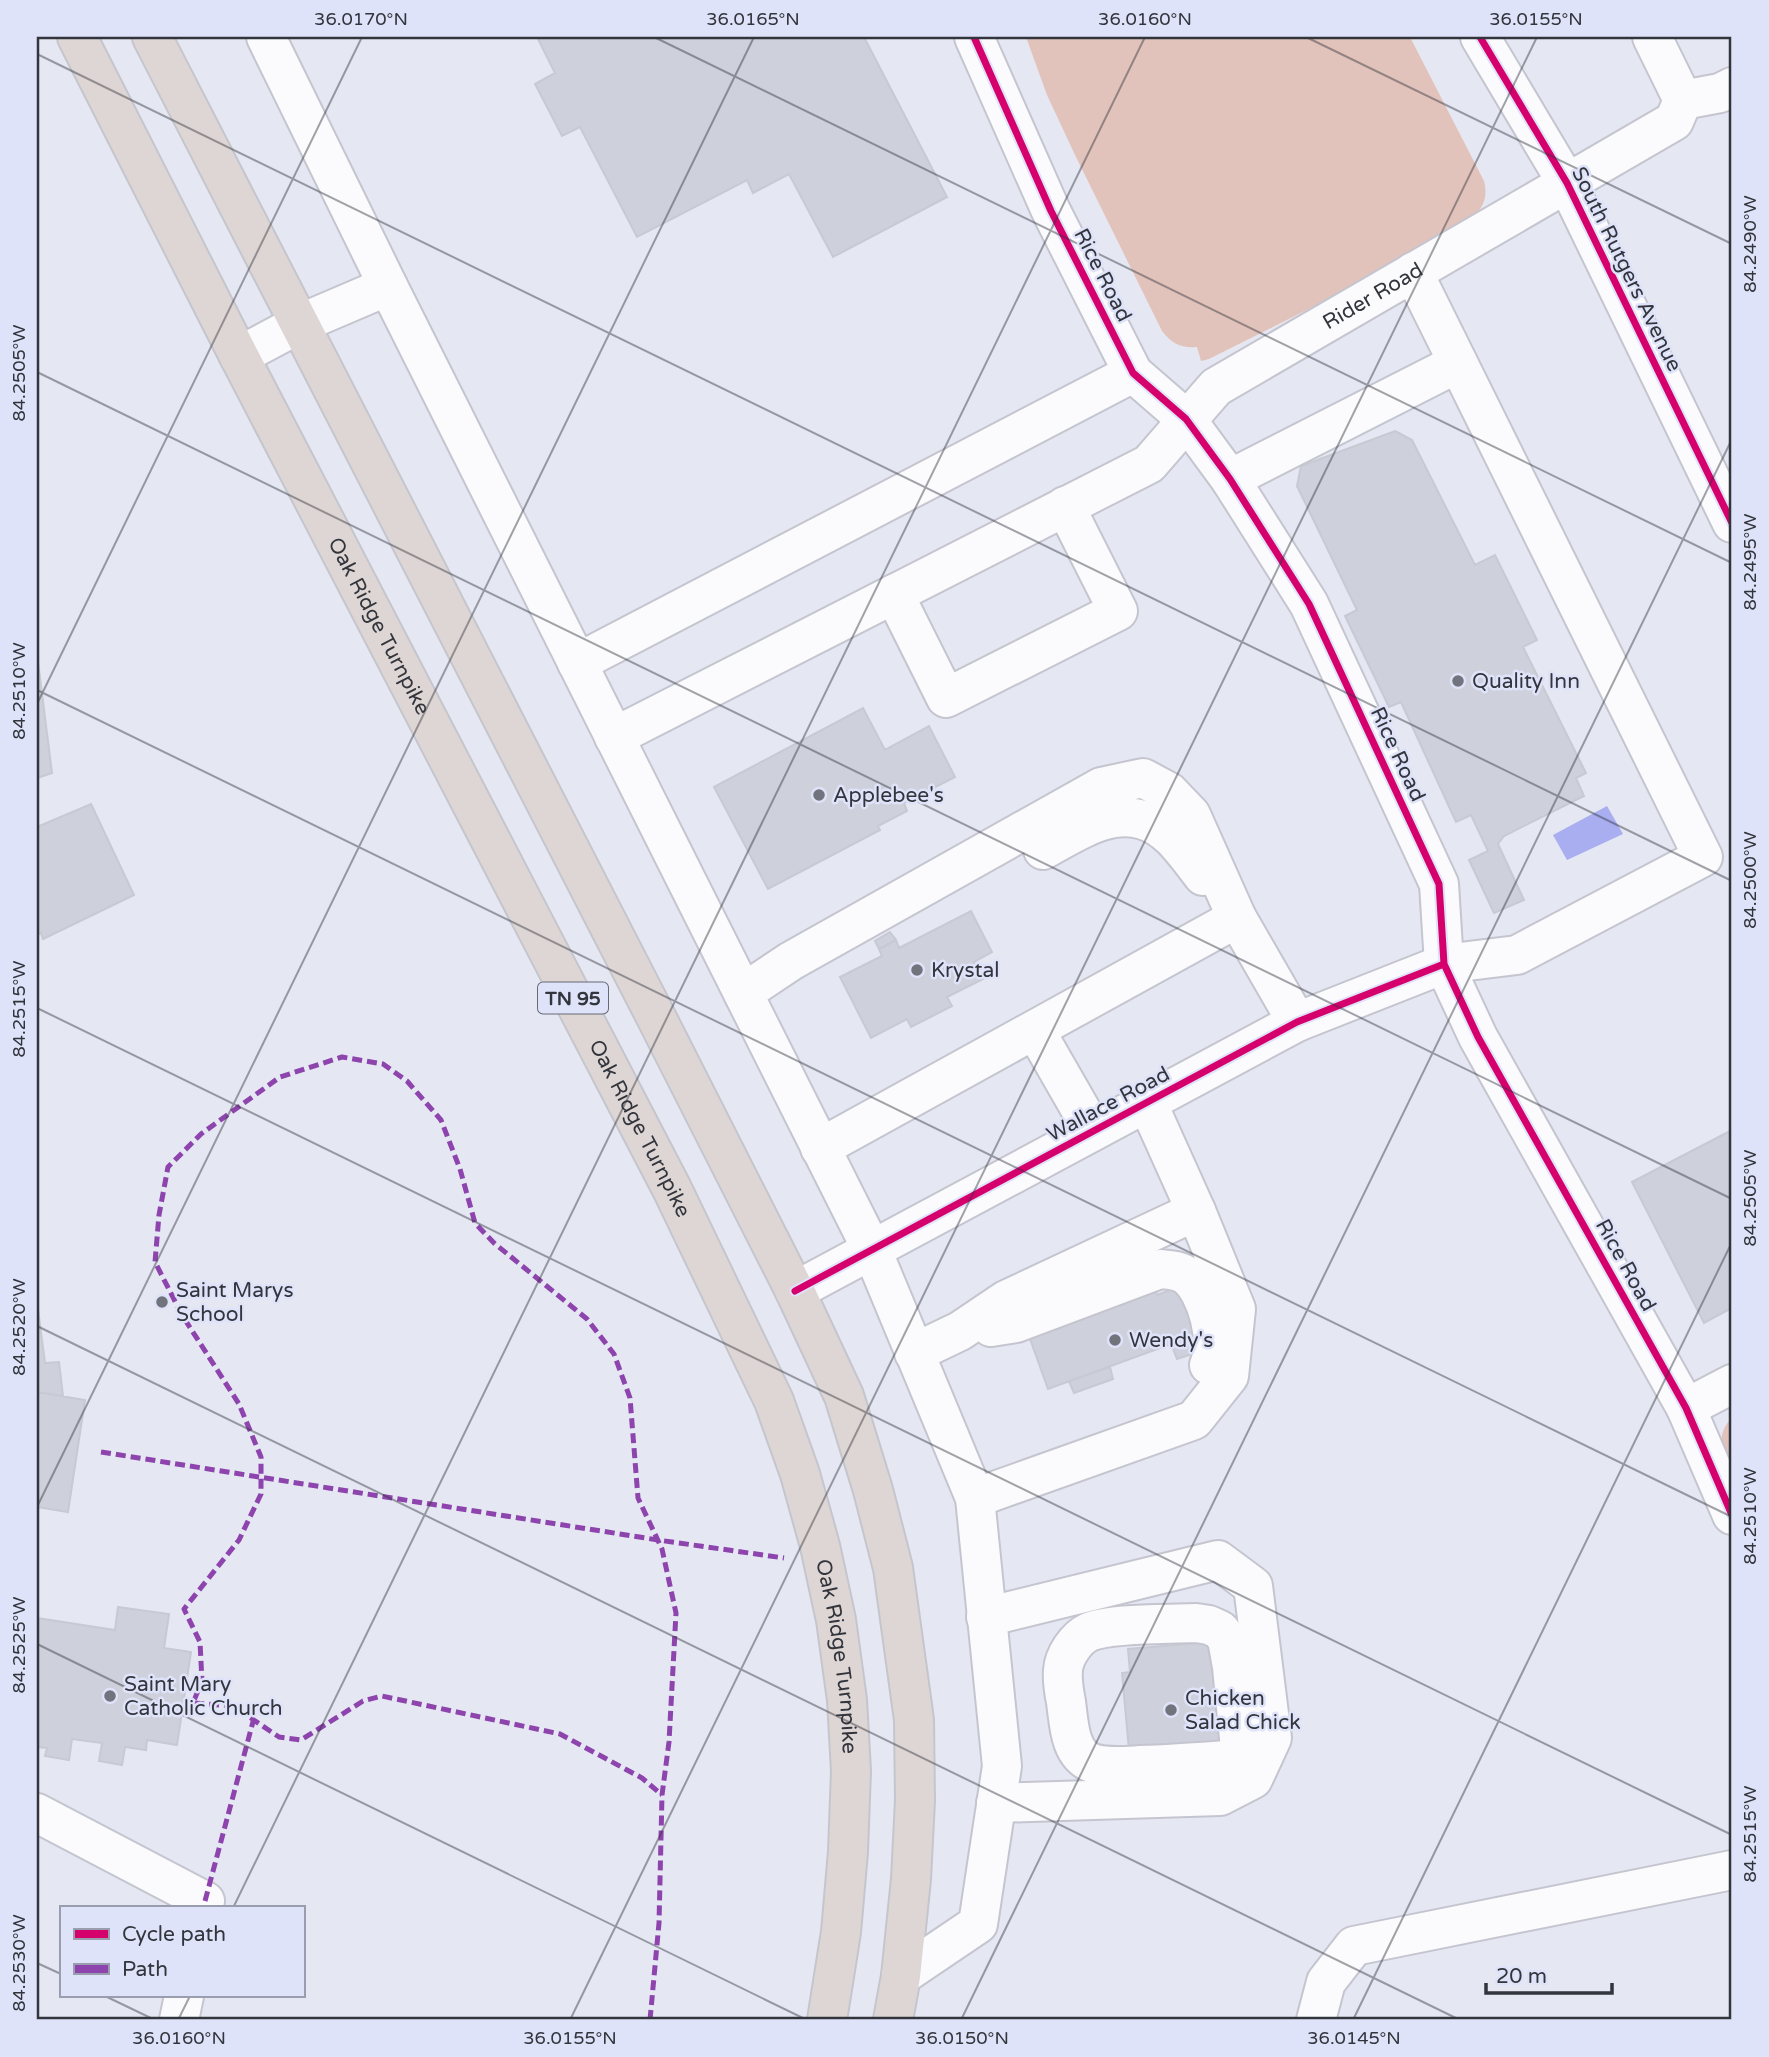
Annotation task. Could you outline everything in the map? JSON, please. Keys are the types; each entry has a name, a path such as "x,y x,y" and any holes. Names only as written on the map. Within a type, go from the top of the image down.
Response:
{"highway":[{"name":"Oak Ridge Turnpike","path":"77,37 239,356 672,1189 774,1401 800,1474 820,1546 836,1619 846,1700 851,1771 848,1852 841,1932 827,2020"},
{"name":"TN 95","path":"152,37 636,978 795,1292 844,1396 873,1490 893,1568 914,1733 911,1879 901,1976 893,2020"}],"street":[{"path":"266,37 388,286 872,1250 975,1498 1002,1766 978,1924 901,1976"},
{"name":"Rice Road","path":"974,37 1051,211 1133,373 1186,419 1230,479 1309,604 1439,884 1444,964 1478,1037 1686,1408 1732,1515"},
{"name":"South Rutgers Avenue","path":"1480,37 1567,183 1732,523"},
{"path":"1652,37 1683,100 1720,93 1732,87"},
{"name":"Rider Road","path":"614,737 1149,464 1216,387 1675,121 1683,100"},
{"path":"1230,479 1458,363 1413,272"},
{"path":"239,356 299,324 388,286"},
{"name":"Wallace Road","path":"795,1292 1297,1022 1444,964 1517,954 1703,857 1458,363"},
{"path":"577,663 1133,373"},
{"path":"894,594 946,698 1118,611 1065,506"},
{"path":"743,993 791,961 1101,787 1143,778 1169,792 1191,815 1237,918 1297,1022"},
{"path":"820,1148 1237,918"},
{"path":"1035,1030 1093,1131"},
{"path":"975,1498 1194,1420 1228,1376 1236,1309 1147,1102"},
{"path":"914,1353 960,1331 1006,1300 1196,1212"},
{"path":"960,1331 1016,1323 1160,1269 1176,1270 1188,1277 1199,1290 1208,1313 1213,1339 1211,1361 1198,1384 1164,1430"},
{"path":"1686,1408 1732,1384"},
{"path":"986,1617 1218,1560 1253,1586 1272,1738 1252,1758 1113,1766 1094,1764 1084,1759 1070,1735 1063,1670 1067,1653 1087,1633 1107,1628 1196,1623 1220,1630 1227,1639 1252,1758 1253,1779 1220,1796 996,1803"},
{"path":"37,1814 205,1901 204,1906"},
{"path":"1316,2020 1326,1982 1354,1946 1732,1870"},
{"path":"179,2020 184,1997"}],"shaded area":[{"path":"1026,37 1410,37 1484,181 1485,200 1472,218 1446,237 1201,361 1197,347 1177,344 1162,331 1047,95"},
{"path":"1732,1418 1732,1489 1721,1443 1722,1434"}],"water":[{"path":"1607,806 1623,834 1567,860 1553,835"}],"building":[{"path":"537,37 864,37 947,197 833,257 789,174 753,193 747,180 637,237 580,127 562,136 535,84 555,73"},
{"name":"Quality Inn","path":"1395,431 1412,440 1475,565 1495,555 1537,640 1523,647 1586,773 1576,778 1584,796 1504,836 1498,844 1524,900 1494,913 1469,860 1488,851 1471,815 1456,822 1401,702 1389,707 1345,616 1357,610 1297,486 1301,466"},
{"path":"37,654 52,773 37,778"},
{"name":"Applebee's","path":"863,708 885,750 929,726 955,777 904,803 907,811 878,826 880,830 768,889 714,787"},
{"path":"91,804 134,895 43,939 41,933 37,935 37,827"},
{"name":"Krystal","path":"971,911 992,952 974,962 983,979 947,997 952,1006 911,1027 907,1019 871,1038 840,977 882,956 879,949 896,940 899,948"},
{"path":"890,932 896,940 879,949 875,941"},
{"path":"1732,1130 1732,1308 1704,1323 1632,1182"},
{"name":"Wendy's","path":"1181,1286 1204,1350 1177,1359 1171,1344 1048,1389 1029,1336 1154,1287 1157,1295"},
{"path":"37,1302 45,1363 59,1362 63,1396 37,1392"},
{"path":"1110,1367 1113,1379 1074,1393 1069,1381"},
{"path":"37,1392 85,1400 68,1512 37,1507"},
{"name":"Saint Mary Catholic Church","path":"118,1607 169,1614 164,1648 191,1652 177,1745 147,1740 146,1750 125,1747 122,1765 99,1761 102,1743 72,1739 69,1760 45,1756 47,1748 37,1747 37,1618 115,1630"},
{"name":"Chicken Salad Chick","path":"1210,1642 1220,1747 1130,1761 1122,1673 1130,1672 1128,1649"}],"marked path":[{"path":"650,2020 659,1923 662,1795 669,1742 676,1613 662,1549 638,1498 630,1398 614,1354 587,1319 494,1243 475,1223 460,1169 441,1120 407,1081 383,1064 342,1057 280,1077 201,1134 168,1167 159,1215 155,1262 182,1315 239,1404 261,1457 261,1494 239,1540 184,1609 200,1642 202,1681 193,1703 233,1706 279,1737 301,1740 363,1701 382,1696 560,1734 642,1778 662,1795"},
{"path":"101,1452 784,1558"},
{"path":"205,1901 254,1718"}],"cycle path":[{"path":"974,37 1051,211 1133,373 1186,419 1230,479 1309,604 1439,884 1444,964 1478,1037 1686,1408 1732,1515"},
{"path":"1480,37 1567,183 1732,523"},
{"path":"795,1291 1297,1022 1444,964"}],"place":[{"name":"Quality Inn","path":"1458,681"},
{"name":"Applebee's","path":"819,795"},
{"name":"Krystal","path":"917,970"},
{"name":"Saint Marys School","path":"162,1302"},
{"name":"Wendy's","path":"1115,1340"},
{"name":"Saint Mary Catholic Church","path":"110,1696"},
{"name":"Chicken Salad Chick","path":"1171,1710"}]}
